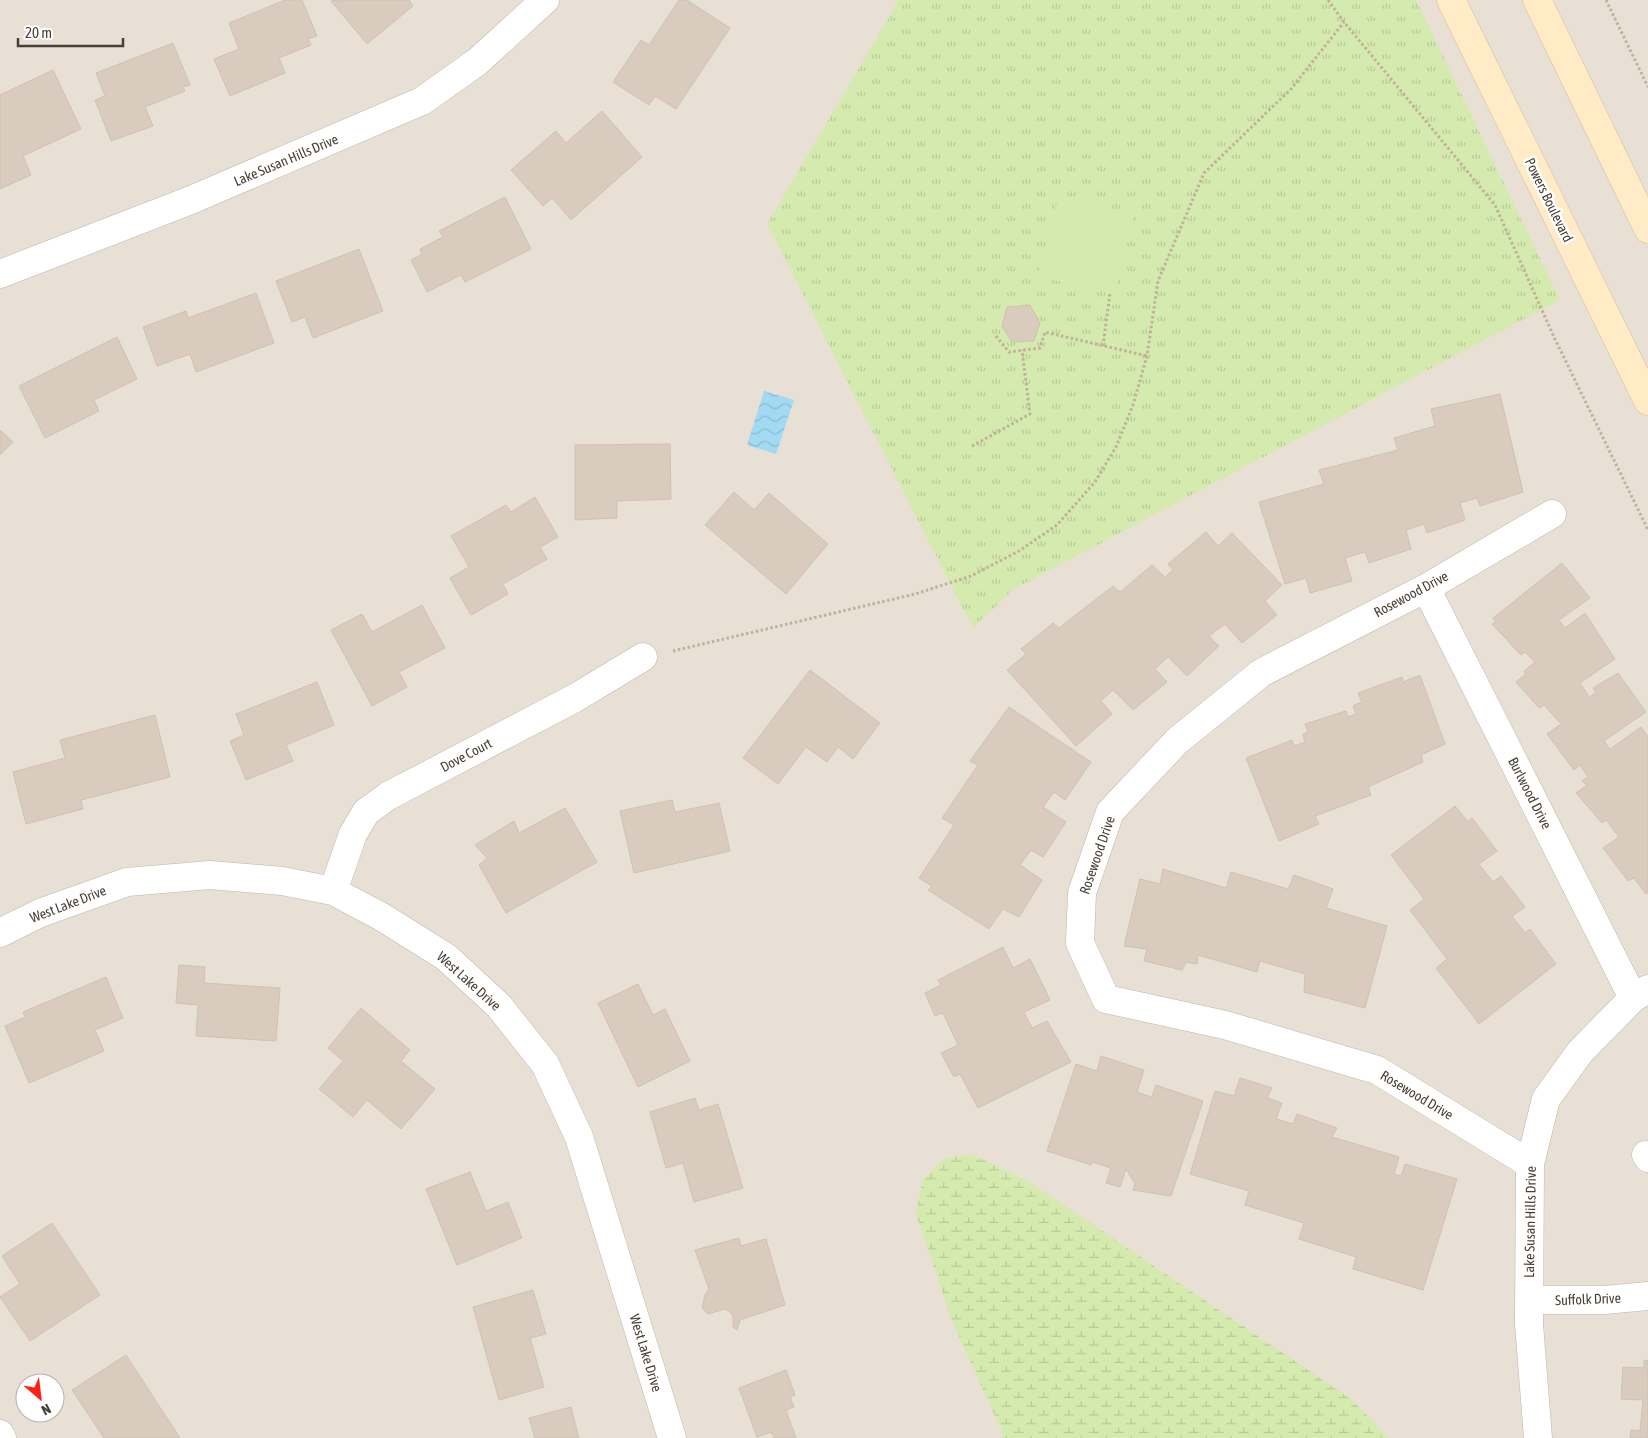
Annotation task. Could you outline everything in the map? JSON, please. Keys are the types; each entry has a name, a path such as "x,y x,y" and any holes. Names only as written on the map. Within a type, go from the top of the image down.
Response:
{"main road":[{"name":"Powers Boulevard","path":"1451,0 1648,400"},
{"path":"1537,0 1648,229"}],"street":[{"name":"Lake Susan Hills Drive","path":"0,274 191,200 422,100 477,62 545,0"},
{"name":"Rosewood Drive","path":"1530,1164 1377,1070 1225,1025 1106,999 1080,943 1082,893 1110,812 1176,741 1261,673 1426,588 1552,514"},
{"name":"Burlwood Drive","path":"1426,588 1641,994"},
{"name":"Dove Court","path":"333,891 353,834 366,812 388,796 575,698 643,658"},
{"name":"West Lake Drive","path":"0,933 40,913 127,882 210,875 282,881 333,891 382,916 446,957 499,1006 545,1064 579,1137 672,1438"},
{"name":"Lake Susan Hills Drive","path":"1538,1438 1529,1324 1530,1164 1546,1099 1580,1052 1641,994"},
{"name":"Suffolk Drive","path":"1529,1300 1605,1300 1648,1296"},
{"path":"0,1434 2,1438"}],"path":[{"path":"1328,0 1495,205 1554,337 1648,530"},
{"path":"1606,0 1648,87"},
{"path":"643,658 915,594 971,576 1019,552 1057,525 1095,482 1116,447 1130,413 1147,356 1158,281 1204,173 1291,89 1344,22"},
{"path":"1103,346 1110,293"},
{"path":"996,336 1009,352 1040,348 1045,332 1147,356"},
{"path":"972,446 1030,414 1022,350"}],"shaded area":[{"path":"0,0 1648,0 1648,1438 0,1438"}],"green space":[{"path":"899,0 1416,0 1560,300 1014,589 973,628 767,224"},
{"path":"1059,195 1135,214 1114,294 1038,276"},
{"path":"970,1154 1025,1179 1351,1399 1389,1438 1003,1438 1003,1434 952,1321 916,1214 923,1179 944,1159"}],"water":[{"path":"764,391 794,400 776,454 747,445"}],"building":[{"path":"285,0 302,0 317,36 308,39 311,45 279,58 285,73 230,96 214,59 239,49 229,23"},
{"path":"332,0 409,0 413,6 367,44"},
{"path":"679,0 687,0 730,28 676,109 655,96 649,105 613,82 641,40 649,45"},
{"path":"173,43 190,85 183,87 185,91 145,107 153,126 111,141 95,100 105,96 96,73"},
{"path":"53,70 81,129 23,156 31,175 0,189 0,95"},
{"path":"602,111 642,157 571,220 552,198 543,206 511,170 556,131 566,143"},
{"path":"505,197 531,249 465,282 461,275 427,292 411,260 422,254 420,249 443,237 439,231"},
{"path":"359,249 383,311 313,338 305,317 292,322 276,281"},
{"path":"256,293 274,343 196,372 190,354 157,366 143,327 186,311 188,318"},
{"path":"1030,305 1040,323 1034,341 1012,342 1002,326 1007,307"},
{"path":"117,337 137,379 94,400 99,411 45,438 19,386"},
{"path":"1500,394 1523,492 1480,506 1477,498 1460,503 1465,520 1427,533 1424,524 1406,530 1411,549 1369,563 1365,552 1345,558 1352,581 1310,593 1306,578 1285,584 1259,502 1324,484 1319,470 1398,450 1394,438 1435,426 1431,409"},
{"path":"0,430 13,442 0,455"},
{"path":"670,444 671,499 617,501 617,518 575,520 575,445"},
{"path":"734,492 754,510 769,493 828,544 786,594 705,525"},
{"path":"535,497 558,537 540,547 547,559 503,584 508,594 471,615 450,578 469,567 451,536 506,505 511,512"},
{"path":"1206,532 1218,546 1232,533 1282,585 1265,601 1277,615 1242,643 1225,624 1209,636 1219,646 1187,676 1168,657 1155,669 1167,682 1133,710 1113,690 1101,701 1112,714 1076,746 1007,670 1026,654 1021,649 1053,623 1059,628 1113,586 1120,592 1152,565 1165,577 1173,570 1168,564"},
{"path":"1562,563 1590,598 1559,620 1565,628 1585,613 1615,659 1580,683 1589,697 1596,693 1593,688 1618,673 1646,712 1604,741 1610,749 1641,727 1648,737 1648,892 1646,894 1634,878 1628,881 1603,848 1619,837 1606,820 1602,823 1576,793 1587,785 1582,781 1588,777 1580,765 1574,770 1547,734 1561,724 1544,705 1539,708 1516,682 1526,674 1524,671 1535,662 1525,652 1521,655 1492,624 1496,622 1493,618"},
{"path":"422,605 445,648 399,672 407,687 372,706 331,630 362,614 372,632"},
{"path":"810,670 880,723 853,759 838,747 827,762 806,747 778,784 743,758"},
{"path":"1420,675 1445,744 1421,755 1423,762 1368,787 1371,795 1315,816 1319,824 1279,841 1246,758 1292,740 1294,746 1305,742 1303,734 1308,732 1305,724 1346,711 1348,717 1356,714 1353,706 1362,702 1358,693 1402,677 1403,682"},
{"path":"317,682 334,725 286,745 293,761 246,780 230,741 244,735 236,714"},
{"path":"1009,707 1091,762 1065,800 1054,792 1043,807 1066,822 1043,857 1031,850 1020,865 1042,880 1019,917 1003,909 989,929 928,890 932,886 919,878 954,825 942,818 978,765 970,761"},
{"path":"155,715 170,777 81,800 83,809 26,824 13,772 65,758 60,740"},
{"path":"672,800 675,812 719,803 730,851 634,873 620,811"},
{"path":"1455,806 1468,822 1472,818 1497,851 1479,864 1493,882 1501,876 1525,907 1512,916 1525,933 1530,929 1556,964 1479,1024 1436,968 1447,959 1410,910 1424,899 1391,855"},
{"path":"565,808 597,862 506,913 479,865 487,858 475,845 514,821 519,833"},
{"path":"1163,869 1226,888 1231,872 1288,889 1294,875 1333,889 1326,908 1387,926 1365,1008 1304,992 1305,974 1260,961 1257,972 1198,955 1197,964 1186,962 1182,970 1144,961 1147,949 1124,946 1140,879 1160,884"},
{"path":"1003,947 1013,968 1030,959 1050,1000 1024,1012 1032,1028 1047,1021 1071,1062 978,1108 960,1074 954,1077 941,1053 958,1045 943,1013 935,1016 925,993 941,985 938,980"},
{"path":"179,965 205,967 204,983 280,988 276,1041 196,1036 198,1005 176,1003"},
{"path":"106,977 123,1018 95,1030 104,1051 29,1083 5,1026 25,1017 23,1012"},
{"path":"638,984 653,1015 665,1009 690,1061 638,1087 598,1003"},
{"path":"361,1008 410,1050 401,1061 435,1089 401,1129 367,1100 353,1117 319,1089 343,1061 328,1048"},
{"path":"1101,1056 1144,1070 1137,1092 1152,1097 1156,1085 1203,1101 1171,1196 1133,1190 1135,1184 1126,1169 1120,1187 1106,1183 1111,1168 1092,1162 1091,1165 1047,1151 1076,1064 1097,1071"},
{"path":"1240,1078 1272,1088 1267,1098 1282,1103 1276,1119 1293,1124 1297,1114 1337,1128 1332,1137 1399,1157 1394,1174 1401,1176 1405,1164 1457,1179 1423,1290 1353,1269 1356,1257 1299,1239 1304,1223 1245,1205 1249,1191 1190,1174 1215,1091 1234,1096"},
{"path":"695,1098 699,1110 718,1104 743,1188 694,1202 683,1163 666,1168 650,1112"},
{"path":"470,1172 486,1211 508,1202 522,1238 457,1265 426,1189"},
{"path":"52,1223 100,1295 30,1341 0,1297 20,1284 2,1256"},
{"path":"739,1238 741,1246 766,1239 785,1305 740,1320 737,1330 733,1327 733,1316 729,1311 725,1309 708,1314 702,1308 705,1295 709,1289 695,1250"},
{"path":"533,1290 546,1334 530,1338 544,1387 499,1400 473,1307"},
{"path":"126,1355 180,1438 104,1438 72,1390"},
{"path":"1644,1360 1648,1361 1648,1438 1630,1438 1631,1430 1640,1431 1643,1400 1621,1399 1623,1367 1644,1368"},
{"path":"786,1370 795,1395 790,1397 794,1407 786,1410 796,1438 774,1438 771,1432 757,1437 739,1388"},
{"path":"571,1407 579,1438 535,1438 529,1418"}]}
